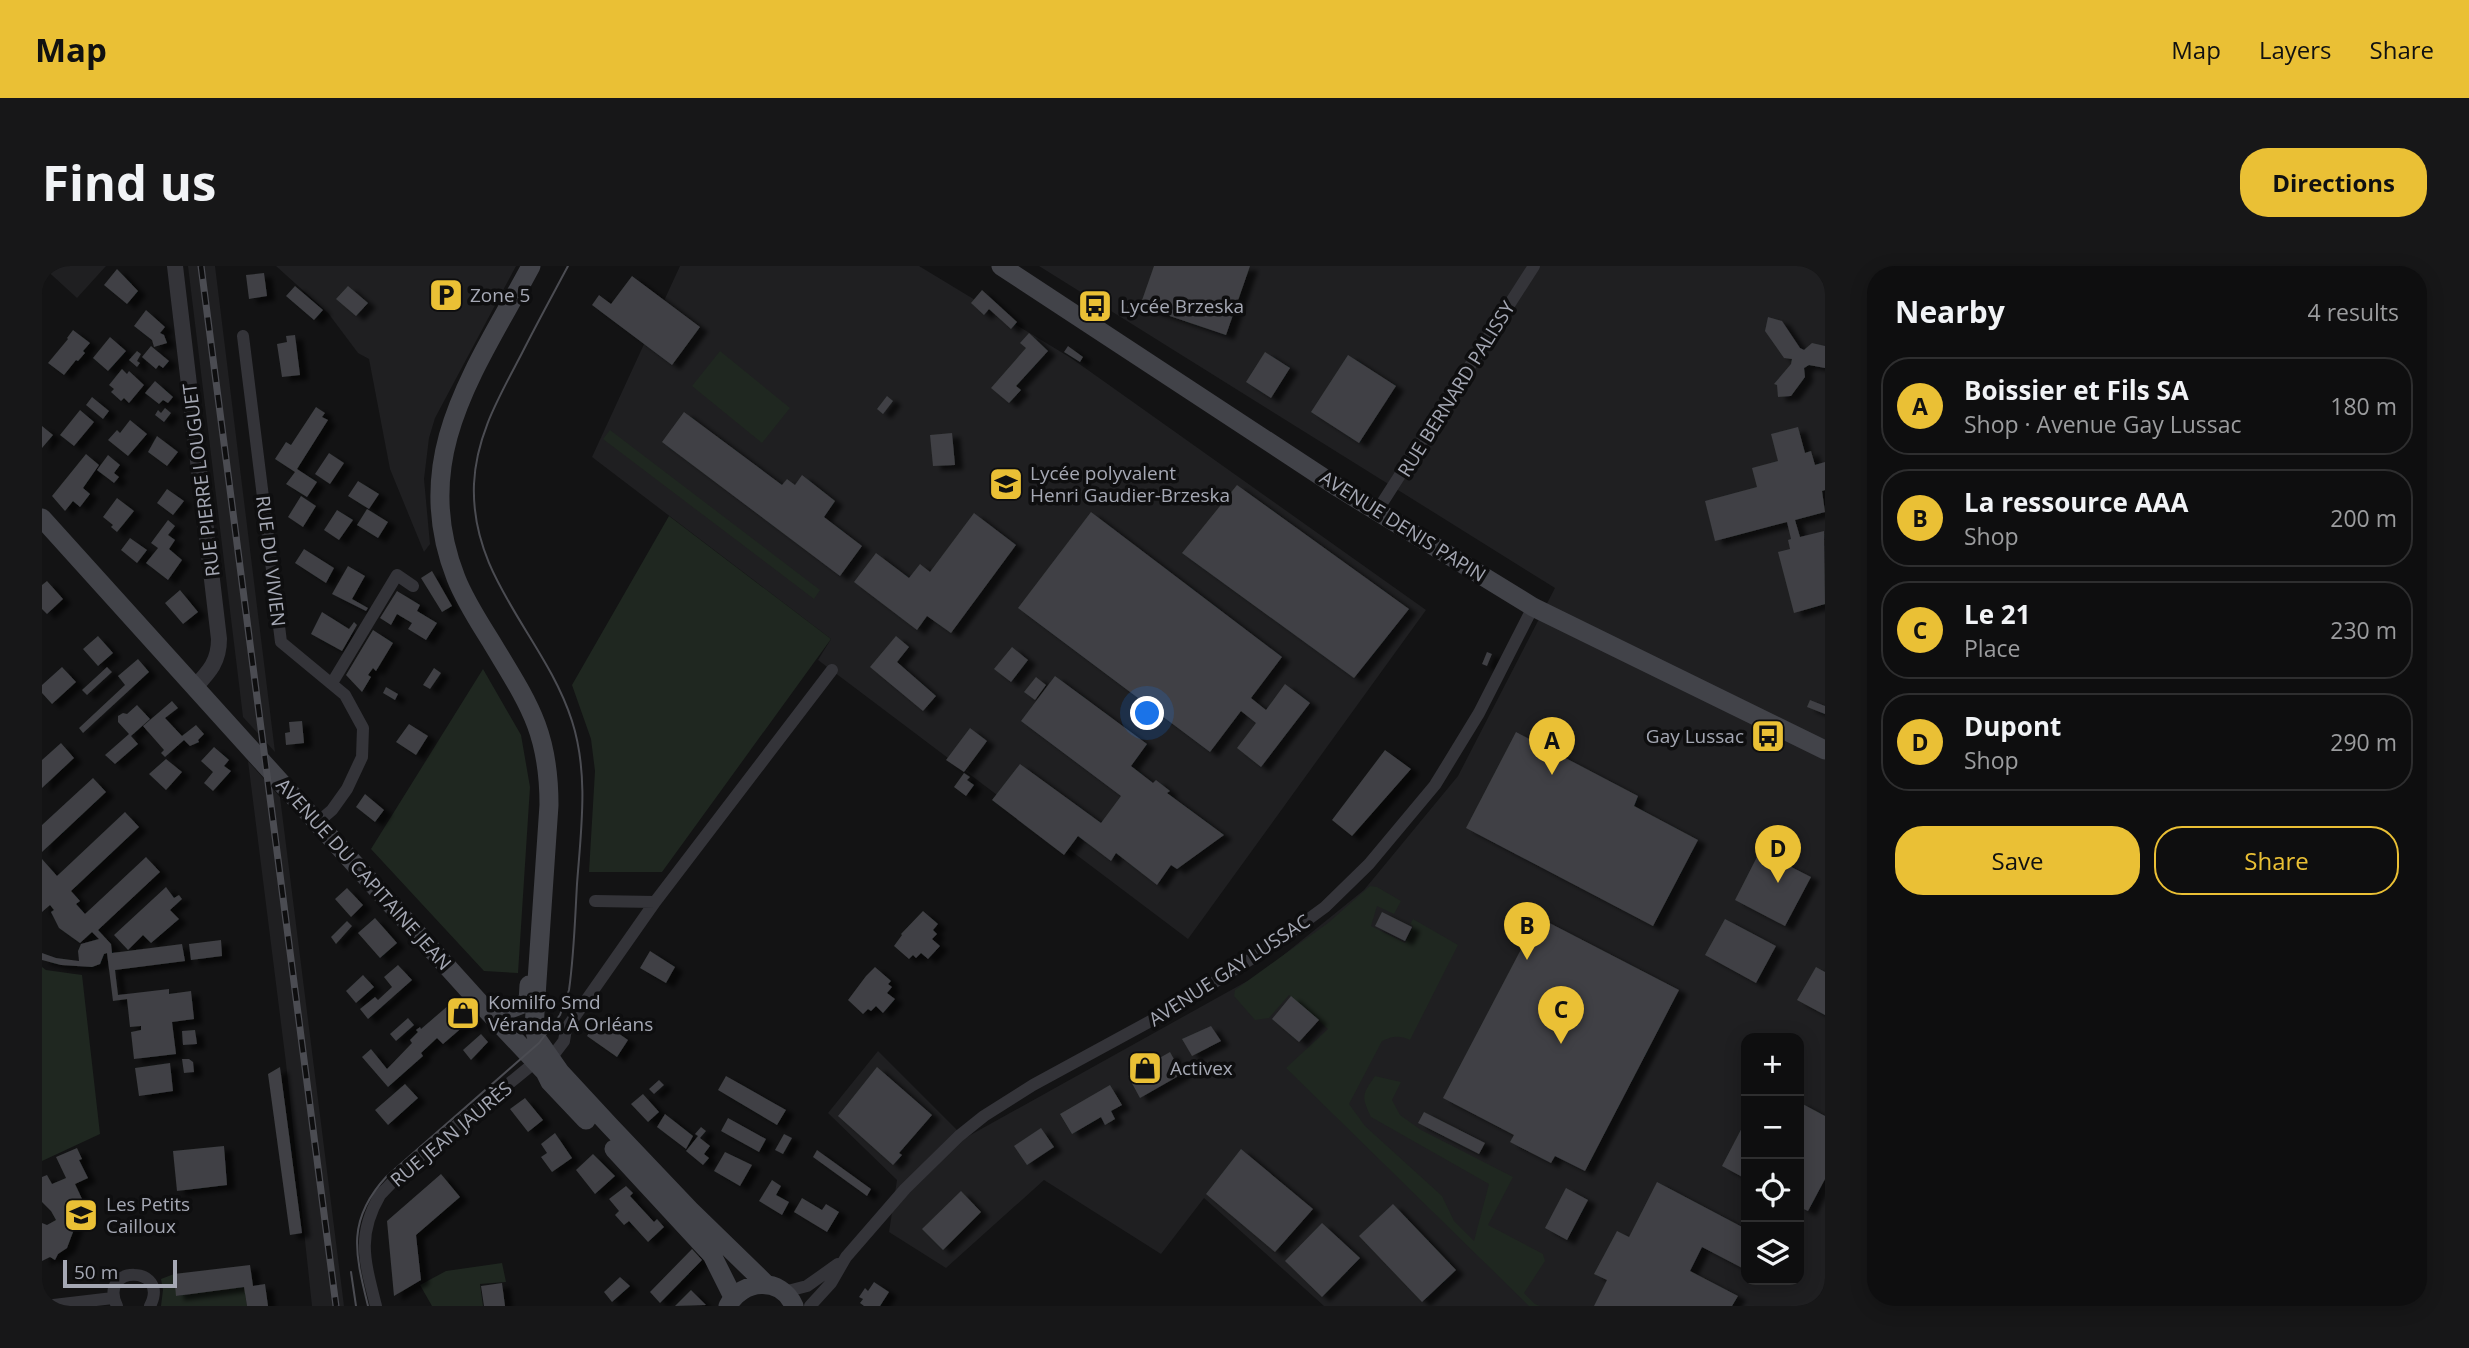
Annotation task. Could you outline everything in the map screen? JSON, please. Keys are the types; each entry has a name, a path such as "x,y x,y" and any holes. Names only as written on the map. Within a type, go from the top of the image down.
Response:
{"main road":[{"path":"521,266 447,407 437,440 432,506 438,548 448,580 526,718 535,742 540,779 540,809 528,1002 538,1050"},
{"path":"530,266 453,415 441,462 439,511 449,558 460,587 536,719 544,746 549,776 549,805 535,1016 538,1050"},
{"name":"AVENUE DENIS PAPIN","path":"1001,266 1377,511 1533,607 1825,750"},
{"name":"AVENUE DU CAPITAINE JEAN","path":"42,506 197,684"},
{"name":"AVENUE DU CAPITAINE JEAN","path":"42,518 500,1013 560,1072 690,1210 782,1294"},
{"name":"AVENUE DU CAPITAINE JEAN","path":"320,820 481,1004 538,1050 550,1082 712,1255 731,1301"},
{"path":"500,1013 528,1002"},
{"path":"731,1301 743,1289 754,1284 782,1294"}],"street":[{"name":"RUE PIERRE LOUGUET","path":"175,266 219,639 217,659 208,674 197,684"},
{"name":"RUE BERNARD PALISSY","path":"1377,511 1534,266"},
{"name":"RUE DU VIVIEN","path":"243,336 281,642 345,695 363,728 362,757 347,789 332,810 320,820"},
{"path":"332,683 397,575 412,586"},
{"name":"AVENUE GAY LUSSAC","path":"782,1294 807,1286 824,1276 846,1257 905,1189 959,1136 984,1116 1033,1085 1170,1011 1276,943 1325,907 1376,857 1435,785 1479,713 1533,607"},
{"path":"538,1050 564,1041 566,1029 655,902 832,670"},
{"path":"595,901 655,902"},
{"name":"RUE JEAN JAURÈS","path":"376,1306 363,1241 370,1211 380,1195 472,1111 510,1084 538,1050"},
{"name":"AVENUE GAY LUSSAC","path":"810,1306 831,1283 846,1257"},
{"path":"45,1306 115,1302 115,1285 130,1274 142,1276 152,1285 154,1297 150,1306"}],"shaded area":[{"path":"42,266 106,266 77,298"},
{"path":"188,266 215,266 275,752 243,717"},
{"path":"276,266 516,266 435,418 429,438 424,479 430,544 424,552 390,469 369,359 358,353 328,313"},
{"path":"680,266 919,266 1071,358 1426,610 1188,939 818,660 831,639 592,457"},
{"path":"1039,266 1825,266 1825,1306 1324,1306 1204,1198 1161,1254 1044,1180 946,1268 889,1232 897,1180 828,1113 878,1051 965,1138 1260,974 1364,890 1458,776 1555,588"},
{"path":"720,351 790,408 762,443 692,386"},
{"path":"610,430 820,590 814,599 603,439"},
{"path":"669,516 831,639 662,872 589,872 595,771 591,739 572,685"},
{"path":"483,669 521,735 530,787 518,973 484,971 371,849"},
{"path":"248,761 280,797 344,1306 312,1306 286,1063"},
{"path":"1370,886 1377,887 1401,901 1394,914 1377,906 1371,926 1405,943 1413,926 1410,924 1413,919 1458,945 1410,1040 1396,1037 1382,1041 1349,1104 1365,1126 1442,1196 1454,1221 1474,1241 1489,1184 1371,1117 1364,1096 1367,1087 1375,1076 1401,1082 1392,1100 1400,1115 1421,1130 1513,1177 1488,1225 1543,1254 1545,1261 1524,1293 1540,1306 1529,1306 1286,1068 1328,1029 1289,995 1269,1018 1255,1020 1234,996 1235,990 1328,923"},
{"path":"42,967 46,970 82,975 100,1134 42,1161"},
{"path":"502,1263 506,1282 480,1284 483,1306 432,1306 420,1285 446,1271"},
{"path":"174,1274 177,1296 244,1287 247,1306 161,1306 161,1279"}],"building":[{"path":"1154,266 1250,266 1226,335 1140,306"},
{"path":"117,269 138,291 127,304 104,285"},
{"path":"264,273 267,296 249,299 246,275"},
{"path":"632,276 700,327 672,365 592,305 599,295 611,304"},
{"path":"295,286 323,310 314,320 286,296"},
{"path":"348,286 368,303 356,316 336,299"},
{"path":"982,290 1017,322 1011,329 989,309 984,315 971,303"},
{"path":"146,310 165,327 160,333 164,335 167,343 154,347 152,340 134,326"},
{"path":"1768,317 1782,321 1800,348 1804,350 1812,343 1825,346 1825,368 1809,365 1804,368 1805,377 1791,396 1778,397 1777,385 1774,384 1791,364 1792,359 1784,358 1765,331"},
{"path":"73,330 90,343 83,351 85,353 64,375 48,363"},
{"path":"1029,333 1048,351 1016,386 1021,390 1009,403 991,388 1026,348 1020,343"},
{"path":"295,335 300,375 282,377 277,344 287,342 286,336"},
{"path":"110,337 126,351 108,371 93,358"},
{"path":"151,346 169,361 163,368 159,365 156,369 142,357"},
{"path":"1068,346 1083,357 1080,362 1064,352"},
{"path":"137,351 141,354 137,367 129,360"},
{"path":"1265,352 1290,368 1271,398 1246,382"},
{"path":"1348,355 1396,386 1359,443 1311,412"},
{"path":"122,369 127,374 129,371 144,385 129,403 124,398 121,401 111,392 114,389 109,385"},
{"path":"155,381 173,397 168,403 163,400 159,404 145,393"},
{"path":"887,396 893,401 883,414 877,409"},
{"path":"92,397 109,411 103,419 86,405"},
{"path":"316,407 325,413 322,417 328,420 297,469 317,482 307,497 286,484 295,472 275,459 286,442 291,445"},
{"path":"165,408 171,413 164,422 155,415 158,410 161,413"},
{"path":"80,410 94,422 74,446 60,435"},
{"path":"684,412 782,485 787,479 795,485 802,475 835,501 824,517 862,546 840,576 662,442"},
{"path":"130,420 147,434 128,456 108,440 117,430 120,433"},
{"path":"42,426 53,435 42,448"},
{"path":"1798,427 1805,453 1811,451 1815,465 1825,462 1825,490 1822,491 1825,512 1795,520 1800,537 1824,531 1825,604 1794,613 1778,552 1790,549 1787,522 1715,541 1705,501 1757,487 1752,468 1778,461 1771,434"},
{"path":"952,433 955,465 933,466 930,435"},
{"path":"157,436 178,452 167,466 148,452"},
{"path":"329,453 344,463 330,484 315,474"},
{"path":"86,454 99,465 83,488 90,494 80,507 73,501 65,511 52,496"},
{"path":"108,455 120,465 114,473 119,477 114,483 97,470"},
{"path":"358,481 379,494 369,509 348,496"},
{"path":"1237,485 1409,609 1354,678 1182,553"},
{"path":"167,489 184,501 173,515 157,503"},
{"path":"301,496 316,506 303,527 288,517"},
{"path":"117,498 134,511 117,532 103,517"},
{"path":"367,509 388,522 378,538 357,525"},
{"path":"337,510 353,520 339,540 324,530"},
{"path":"1091,512 1282,657 1251,698 1266,710 1285,684 1310,703 1261,767 1237,748 1256,723 1241,711 1210,752 1018,608"},
{"path":"974,513 1016,545 951,633 927,616 917,630 854,582 876,553 909,578 920,564 930,572"},
{"path":"168,520 175,526 168,535 175,540 169,549 182,560 168,580 146,563 158,548 151,543"},
{"path":"130,538 147,550 137,563 121,550"},
{"path":"304,549 334,568 326,583 295,563"},
{"path":"348,566 365,576 352,599 368,608 366,611 332,594"},
{"path":"432,571 452,606 442,612 421,578"},
{"path":"47,581 63,599 47,614 42,609 42,585"},
{"path":"180,590 198,612 183,624 165,603"},
{"path":"397,591 420,605 417,611 437,623 426,640 408,629 412,623 397,614 391,625 380,618"},
{"path":"322,612 349,629 354,622 357,625 342,651 311,634"},
{"path":"373,630 393,643 376,671 373,668 368,675 371,677 362,692 346,675"},
{"path":"98,636 113,653 98,666 83,649"},
{"path":"896,636 909,647 897,662 936,696 923,711 870,667"},
{"path":"1012,647 1028,660 1011,682 994,669"},
{"path":"1487,652 1492,654 1487,666 1482,664"},
{"path":"138,659 149,672 83,733 79,728 125,685 118,676"},
{"path":"62,667 76,682 52,704 42,693 42,685"},
{"path":"107,667 112,672 87,695 82,690"},
{"path":"434,668 441,673 430,689 423,685"},
{"path":"1055,676 1147,744 1131,766 1153,783 1156,780 1170,791 1167,793 1224,835 1177,869 1171,865 1157,885 1116,853 1111,861 1078,836 1064,855 992,800 1020,764 1101,823 1121,796 1021,721"},
{"path":"1036,677 1046,685 1035,700 1024,692"},
{"path":"386,687 398,694 395,700 383,693"},
{"path":"1810,700 1825,706 1825,714 1807,707"},
{"path":"172,701 178,708 165,718 181,735 196,725 204,734 199,742 190,746 184,740 165,757 161,753 164,750 143,726"},
{"path":"137,705 150,719 131,736 138,744 115,764 105,755 129,734 118,722 118,716 127,714"},
{"path":"302,721 304,743 286,745 285,733 290,732 289,722"},
{"path":"409,724 428,736 416,755 396,742"},
{"path":"970,728 987,741 964,772 946,760"},
{"path":"1516,732 1638,796 1634,806 1698,840 1653,926 1466,828"},
{"path":"61,743 74,758 42,788 42,760"},
{"path":"214,747 229,760 224,766 231,771 213,791 204,783 213,772 201,761"},
{"path":"1385,750 1411,769 1352,836 1332,820"},
{"path":"166,759 182,772 166,790 149,774"},
{"path":"964,773 970,777 967,780 974,785 966,796 954,787"},
{"path":"93,778 106,792 42,852 42,825"},
{"path":"365,794 384,810 375,822 356,807"},
{"path":"125,812 139,827 71,891 80,901 76,904 85,914 146,857 160,872 98,930 111,944 112,953 182,944 185,961 115,970 118,995 169,989 169,994 191,991 194,1019 172,1022 176,1054 134,1059 131,1032 141,1030 141,1026 130,1027 127,999 113,1001 107,953 100,964 92,967 61,965 42,960 42,953 79,961 78,951 81,944 99,939 92,932 80,943 59,928 50,905 42,912 42,859 57,876"},
{"path":"1760,851 1811,877 1785,926 1735,900"},
{"path":"166,887 174,898 179,895 182,899 170,910 179,919 151,943 143,935 128,950 114,935"},
{"path":"347,888 363,905 351,917 335,899"},
{"path":"923,911 938,924 933,930 937,934 932,939 940,946 928,959 921,953 916,958 913,955 909,959 894,946 901,934"},
{"path":"1382,912 1412,927 1405,941 1375,926"},
{"path":"1538,917 1679,990 1585,1171 1555,1156 1551,1163 1510,1142 1514,1135 1443,1098"},
{"path":"375,918 397,943 380,958 358,933"},
{"path":"1725,919 1776,946 1756,983 1705,955"},
{"path":"347,921 352,926 336,944 331,937"},
{"path":"221,940 222,956 191,960 189,944"},
{"path":"650,951 675,967 666,983 640,968"},
{"path":"398,965 412,980 368,1019 360,1009 375,997 378,1000 392,987 384,977"},
{"path":"875,967 891,981 888,984 892,987 887,993 895,999 883,1013 876,1006 863,1014 848,1000"},
{"path":"1816,967 1825,972 1825,1015 1797,1000"},
{"path":"363,975 374,987 356,1003 346,991"},
{"path":"1291,996 1319,1020 1299,1042 1272,1019"},
{"path":"457,998 477,1021 470,1027 465,1025 443,1044 437,1038 421,1053 423,1056 388,1087 362,1057 371,1049 387,1069 412,1043 410,1040 418,1032 416,1030 420,1027 421,1029"},
{"path":"408,1018 414,1025 396,1041 390,1034"},
{"path":"598,1019 628,1040 617,1057 587,1036"},
{"path":"1211,1026 1221,1041 1192,1056 1182,1039"},
{"path":"195,1030 197,1044 183,1045 182,1031"},
{"path":"481,1034 488,1042 471,1060 463,1050"},
{"path":"1170,1052 1182,1074 1140,1098 1128,1076"},
{"path":"182,1059 193,1062 194,1072 184,1073"},
{"path":"170,1063 173,1091 139,1096 135,1068"},
{"path":"280,1067 302,1233 290,1235 268,1074"},
{"path":"877,1067 932,1115 899,1153 902,1155 893,1165 838,1116"},
{"path":"726,1076 786,1110 777,1125 718,1090"},
{"path":"659,1080 664,1085 654,1094 649,1089"},
{"path":"405,1084 418,1098 388,1125 375,1110"},
{"path":"1110,1085 1122,1105 1111,1111 1115,1119 1105,1125 1101,1117 1072,1134 1060,1114"},
{"path":"643,1094 659,1112 648,1122 631,1104"},
{"path":"525,1098 543,1120 528,1132 510,1109"},
{"path":"1804,1105 1825,1116 1825,1179 1808,1211 1804,1209"},
{"path":"1424,1112 1485,1143 1479,1154 1418,1123"},
{"path":"665,1114 693,1136 686,1149 657,1127"},
{"path":"728,1118 766,1139 759,1152 721,1131"},
{"path":"701,1127 706,1131 700,1138 710,1146 704,1154 709,1158 703,1165 686,1151 698,1136 695,1134"},
{"path":"1041,1128 1054,1147 1027,1165 1014,1146"},
{"path":"1741,1130 1741,1176 1722,1166"},
{"path":"555,1133 572,1158 552,1172 541,1157 547,1153 541,1144"},
{"path":"784,1134 792,1138 783,1154 775,1150"},
{"path":"224,1146 227,1185 177,1191 173,1151"},
{"path":"77,1148 82,1159 79,1160 88,1178 75,1184 90,1216 76,1224 67,1248 58,1254 55,1260 50,1257 42,1261 42,1223 47,1225 56,1220 42,1202 42,1177 47,1175 52,1184 66,1178 56,1157"},
{"path":"1241,1149 1313,1209 1275,1252 1206,1194"},
{"path":"817,1150 871,1189 867,1196 813,1157"},
{"path":"725,1152 752,1165 740,1186 714,1171"},
{"path":"593,1154 615,1176 595,1194 576,1170"},
{"path":"441,1174 460,1197 416,1235 421,1280 394,1296 387,1221"},
{"path":"772,1180 781,1186 776,1195 789,1202 782,1215 759,1201"},
{"path":"1657,1182 1741,1226 1741,1267 1702,1247 1690,1271 1738,1296 1732,1306 1594,1306 1607,1280 1594,1274 1617,1231 1629,1237"},
{"path":"626,1186 633,1193 630,1196 654,1222 657,1219 664,1227 648,1242 629,1221 624,1225 615,1215 619,1211 609,1199"},
{"path":"1566,1188 1588,1200 1567,1240 1545,1228"},
{"path":"961,1191 981,1212 943,1250 922,1229"},
{"path":"802,1198 822,1210 826,1204 839,1212 827,1232 794,1212"},
{"path":"1393,1204 1456,1270 1422,1302 1359,1236"},
{"path":"1322,1223 1360,1258 1322,1297 1285,1261"},
{"path":"692,1249 702,1260 660,1303 650,1292"},
{"path":"250,1265 253,1286 265,1284 268,1306 247,1306 244,1287 176,1296 174,1274"},
{"path":"620,1277 630,1286 612,1302 604,1292"},
{"path":"874,1282 889,1292 880,1306 864,1306 860,1303 863,1299 859,1297 865,1288 868,1291"},
{"path":"502,1283 505,1306 484,1306 481,1286"},
{"path":"691,1290 706,1305 675,1306"}],"tram line":[{"path":"368,1306 357,1253 357,1238 365,1207 374,1192 387,1176 539,1043 560,1015 569,990 582,823 581,761 572,721 560,691 496,579 484,549 476,518 474,484 479,450 490,417 568,266"},
{"path":"351,1272 356,1306"}],"railway":[{"path":"201,266 336,1306"}],"place":[{"name":"Zone 5","path":"446,295"},
{"name":"Lycée Brzeska","path":"1095,306"},
{"name":"Lycée polyvalent Henri Gaudier-Brzeska","path":"1006,484"},
{"name":"Gay Lussac","path":"1768,736"},
{"name":"Boissier et Fils SA","path":"1552,775"},
{"name":"Dupont","path":"1778,883"},
{"name":"La ressource AAA","path":"1527,960"},
{"name":"Komilfo Smd Véranda À Orléans","path":"463,1013"},
{"name":"Le 21","path":"1561,1044"},
{"name":"Activex","path":"1145,1068"},
{"name":"Les Petits Cailloux","path":"81,1215"}]}
